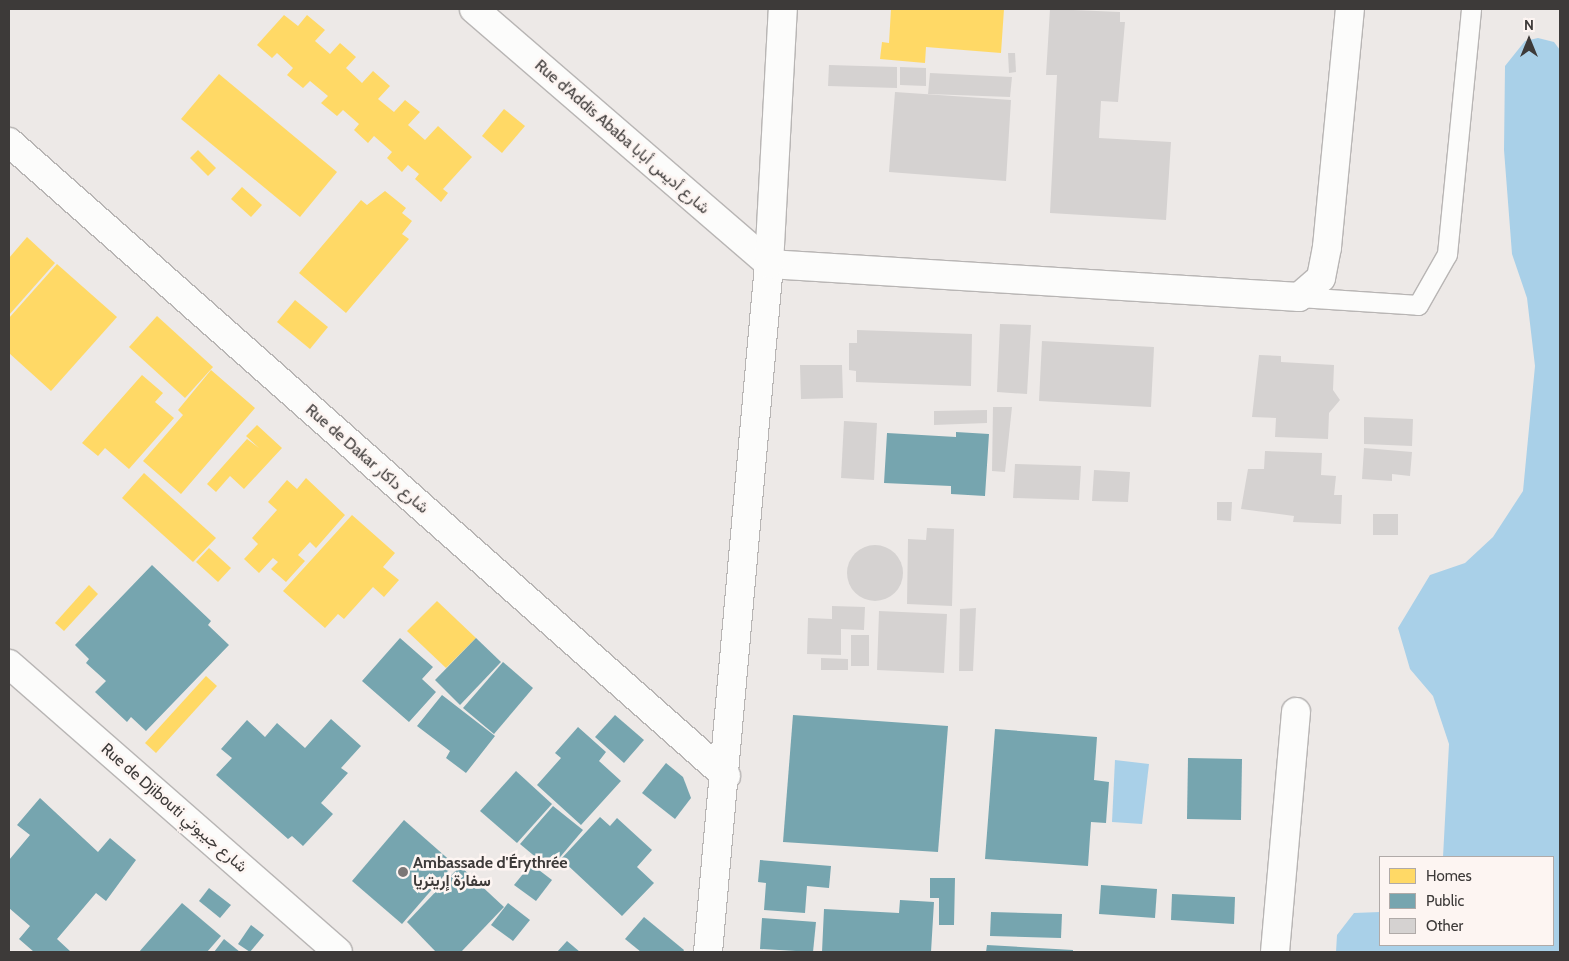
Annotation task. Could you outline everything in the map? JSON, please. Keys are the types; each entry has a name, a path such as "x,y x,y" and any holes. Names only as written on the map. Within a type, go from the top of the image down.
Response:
{"street":[{"name":"Rue d'Addis Ababa شارع أديس أبابا","path":"474,9 769,264"},
{"path":"708,952 726,776 769,264 783,9"},
{"path":"769,264 1300,297 1321,278 1327,247 1350,9"},
{"name":"Rue de Dakar شارع داكار","path":"9,142 726,776"},
{"name":"Rue de Djibouti شارع جيبوتي","path":"9,664 338,952"},
{"path":"1275,952 1296,712"}],"lane":[{"path":"1300,297 1418,305 1448,254 1471,9"}],"water":[{"path":"1538,38 1554,42 1560,50 1560,952 1336,952 1337,935 1354,913 1379,912 1379,946 1554,946 1554,856 1443,856 1449,744 1433,696 1410,669 1398,628 1430,575 1465,563 1493,537 1523,491 1535,366 1527,298 1512,254 1504,150 1505,66 1525,41"},
{"path":"1115,760 1149,764 1142,824 1112,822"}],"building: Homes":[{"path":"891,9 1004,9 1001,53 926,47 925,63 880,59 882,42 889,43"},
{"path":"284,15 298,26 307,15 325,30 315,41 330,54 340,43 356,57 346,68 362,83 373,71 390,86 378,99 394,112 405,100 420,112 408,125 425,140 438,126 472,157 443,189 448,193 441,202 415,179 419,174 408,165 402,172 387,158 392,152 374,136 368,143 354,130 359,124 343,110 337,116 321,103 328,96 310,81 303,88 287,75 293,68 277,53 272,58 257,45"},
{"path":"219,74 337,172 300,217 181,119"},
{"path":"504,109 525,126 502,153 482,136"},
{"path":"198,150 216,168 208,176 190,158"},
{"path":"242,187 262,205 251,217 231,199"},
{"path":"385,191 406,208 402,213 412,221 402,234 409,239 346,313 299,273 361,200 367,205"},
{"path":"27,237 55,263 9,315 9,258"},
{"path":"57,264 117,317 51,391 9,353 9,318"},
{"path":"295,300 328,327 310,349 277,322"},
{"path":"157,316 213,367 185,398 129,347"},
{"path":"211,370 255,408 181,494 143,461 183,415 178,410"},
{"path":"142,375 163,393 155,402 174,418 129,469 105,448 98,456 82,443"},
{"path":"257,425 282,448 244,489 230,476 216,492 207,484 247,439 259,448 246,436"},
{"path":"144,473 216,538 193,562 122,498"},
{"path":"306,478 345,515 316,548 310,542 298,555 305,561 286,582 271,569 278,562 273,558 259,573 244,559 258,544 252,538 277,510 268,502 287,480 297,489"},
{"path":"352,515 395,553 383,567 399,580 384,597 373,587 344,619 338,614 325,628 283,591"},
{"path":"209,548 231,568 218,582 196,562"},
{"path":"89,585 98,594 64,631 55,623"},
{"path":"437,601 476,638 446,668 407,631"},
{"path":"206,676 217,686 156,753 145,743"}],"building: Public":[{"path":"956,432 989,434 985,496 951,494 951,486 884,483 887,433 956,437"},
{"path":"152,565 211,621 208,625 229,645 146,731 131,717 127,722 95,692 106,681 86,663 89,659 75,645"},
{"path":"400,638 433,667 422,679 436,692 409,722 362,681"},
{"path":"476,638 501,662 460,705 435,680"},
{"path":"503,662 533,688 494,734 463,708"},
{"path":"442,695 495,736 466,773 446,758 450,751 417,726"},
{"path":"615,715 644,740 624,763 595,737"},
{"path":"793,715 948,726 938,852 783,842"},
{"path":"331,719 361,746 341,768 348,773 321,803 333,814 303,846 292,836 288,839 216,775 232,758 221,749 247,720 265,737 277,723 305,748"},
{"path":"578,727 606,752 599,761 621,781 581,825 537,785 561,758 555,753"},
{"path":"995,729 1097,737 1094,780 1109,782 1106,823 1091,822 1088,866 985,859"},
{"path":"1188,758 1242,759 1241,820 1187,819"},
{"path":"666,763 683,777 691,798 675,819 642,793"},
{"path":"516,771 552,804 517,843 480,811"},
{"path":"40,798 98,852 110,838 136,860 106,901 96,893 57,939 71,952 34,952 19,939 30,926 9,908 9,860 30,835 17,825"},
{"path":"553,806 583,830 550,869 520,844"},
{"path":"600,817 610,826 617,818 652,850 637,867 654,883 622,916 561,859"},
{"path":"404,820 454,864 402,924 352,881"},
{"path":"760,860 831,866 829,888 807,886 805,913 764,910 766,883 758,882"},
{"path":"531,864 552,880 536,901 514,885"},
{"path":"460,866 504,907 461,952 436,952 407,922"},
{"path":"930,878 955,878 954,925 939,925 939,898 930,898"},
{"path":"1101,885 1157,889 1155,918 1099,914"},
{"path":"209,888 231,905 220,918 199,901"},
{"path":"1172,894 1235,897 1234,924 1171,920"},
{"path":"900,900 934,902 931,952 822,952 824,909 899,913"},
{"path":"182,903 221,936 207,952 139,952"},
{"path":"508,903 530,920 513,941 491,925"},
{"path":"991,912 1062,914 1061,938 990,936"},
{"path":"644,917 684,950 683,952 641,952 625,939"},
{"path":"762,918 816,922 813,952 760,949"},
{"path":"251,925 264,935 250,952 238,944"},
{"path":"224,939 240,952 214,952"},
{"path":"567,941 580,952 557,952"},
{"path":"987,945 1073,950 1073,952 986,952"}],"building: Other":[{"path":"1050,9 1120,12 1120,22 1125,22 1118,102 1101,101 1099,138 1171,142 1166,220 1050,213 1057,75 1046,75"},
{"path":"1008,53 1015,53 1016,72 1009,73"},
{"path":"829,65 897,67 897,88 828,86"},
{"path":"900,67 926,68 926,86 900,85"},
{"path":"930,73 1012,77 1010,97 928,94"},
{"path":"895,92 1011,100 1006,181 889,172"},
{"path":"1000,324 1031,325 1027,394 997,392"},
{"path":"857,330 972,334 971,386 856,382 856,371 849,370 849,343 857,343"},
{"path":"1042,341 1154,347 1151,407 1039,401"},
{"path":"1259,355 1281,356 1281,362 1334,365 1333,390 1340,400 1329,413 1328,439 1275,437 1276,418 1252,417"},
{"path":"800,365 842,365 843,398 801,399"},
{"path":"993,407 1012,407 1005,472 992,471"},
{"path":"987,410 987,423 934,425 934,411"},
{"path":"1364,417 1413,419 1412,446 1364,444"},
{"path":"844,421 877,423 874,480 841,478"},
{"path":"1364,448 1412,452 1410,476 1392,474 1392,481 1362,479"},
{"path":"1265,451 1322,453 1321,475 1336,476 1334,495 1342,495 1341,524 1293,522 1294,516 1241,509 1248,469 1264,469"},
{"path":"1015,464 1081,466 1079,500 1013,498"},
{"path":"1094,470 1130,472 1128,502 1092,501"},
{"path":"1217,502 1232,502 1231,521 1217,520"},
{"path":"1373,514 1398,514 1398,535 1373,535"},
{"path":"927,528 954,529 952,606 907,604 908,539 926,540"},
{"path":"875,545 886,547 895,553 901,562 903,573 901,584 895,593 886,599 875,601 864,599 855,593 849,584 847,573 849,562 855,553 864,547"},
{"path":"832,606 865,607 864,630 841,629 841,655 807,654 808,618 832,619"},
{"path":"976,608 973,671 959,671 960,609"},
{"path":"879,611 947,614 944,673 877,670"},
{"path":"851,635 869,635 869,666 851,666"},
{"path":"821,658 848,659 848,670 821,670"}],"place":[{"name":"Ambassade d'Érythrée سفارة إريتريا","path":"403,872"}]}
